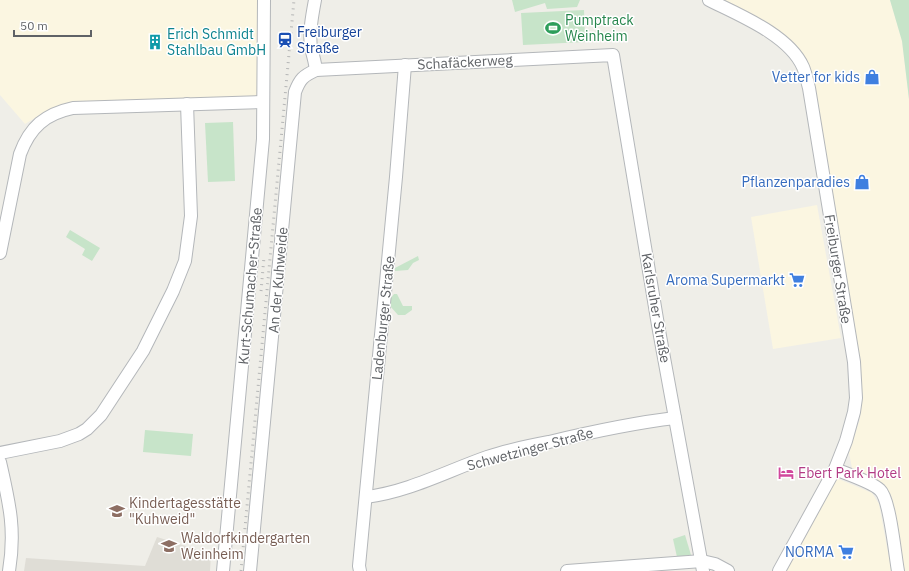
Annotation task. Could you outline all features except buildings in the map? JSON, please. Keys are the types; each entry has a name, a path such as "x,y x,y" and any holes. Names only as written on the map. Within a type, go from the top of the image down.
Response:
{"street":[{"name":"Kurt-Schumacher-Straße","path":"223,571 263,139 264,0"},
{"path":"315,0 311,19 310,35 316,70"},
{"name":"Freiburger Straße","path":"709,0 779,38 792,52 802,67 809,88 855,376 854,412 846,441 835,469 779,571"},
{"name":"Schafäckerweg","path":"316,70 613,55"},
{"name":"Karlsruher Straße","path":"613,55 675,418 703,566"},
{"name":"Ladenburger Straße","path":"360,571 406,65"},
{"name":"An der Kuhweide","path":"250,571 295,92 298,82 306,75 316,70"},
{"path":"0,253 20,154 25,142 39,123 59,111 73,108 263,102"},
{"path":"0,453 60,441 79,434 87,429 101,415 143,351 173,291 185,261 191,216 187,104"},
{"name":"Schwetzinger Straße","path":"366,497 382,495 407,487 488,457 598,430 675,418"},
{"path":"0,462 12,521 12,554 9,571"},
{"path":"835,469 881,490 886,501 898,571"},
{"path":"567,571 703,566 715,564 728,571"}],"shaded area":[{"path":"0,0 258,0 257,96 63,108 48,110 25,124 0,95"},
{"path":"718,0 890,0 902,41 909,99 909,571 786,571 836,478 872,493 879,504 889,558 901,555 892,497 882,483 852,468 849,453 860,419 862,389 860,364 807,66"},
{"path":"817,205 841,338 773,349 751,217"},
{"path":"157,537 211,554 210,571 24,571 26,558 145,566"}],"green space":[{"path":"512,0 580,0 577,7 547,9 545,3 515,12"},
{"path":"890,0 909,0 909,99 902,41"},
{"name":"Pumptrack Weinheim","path":"584,10 585,42 523,45 521,13"},
{"path":"233,122 235,181 208,182 205,123"},
{"path":"70,230 100,248 92,261 82,255 85,249 66,237"},
{"path":"418,256 419,260 413,263 408,270 395,271 395,268"},
{"path":"394,294 397,294 403,306 412,306 412,310 405,315 398,315 390,306 389,300"},
{"path":"145,430 193,434 191,456 143,452"},
{"path":"685,535 691,555 677,557 673,539"}],"railway":[{"path":"241,571 294,0"},
{"path":"261,291 264,257"}],"place":[{"name":"Pumptrack Weinheim","path":"553,28"},
{"name":"Freiburger Straße","path":"285,40"},
{"name":"Erich Schmidt Stahlbau GmbH","path":"155,42"},
{"name":"Vetter for kids","path":"872,77"},
{"name":"Pflanzenparadies","path":"862,182"},
{"name":"Aroma Supermarkt","path":"797,280"},
{"name":"Ebert Park Hotel","path":"786,473"},
{"name":"Kindertagesstätte \"Kuhweid\"","path":"117,511"},
{"name":"Waldorfkindergarten Weinheim","path":"169,546"},
{"name":"NORMA","path":"846,552"}]}
